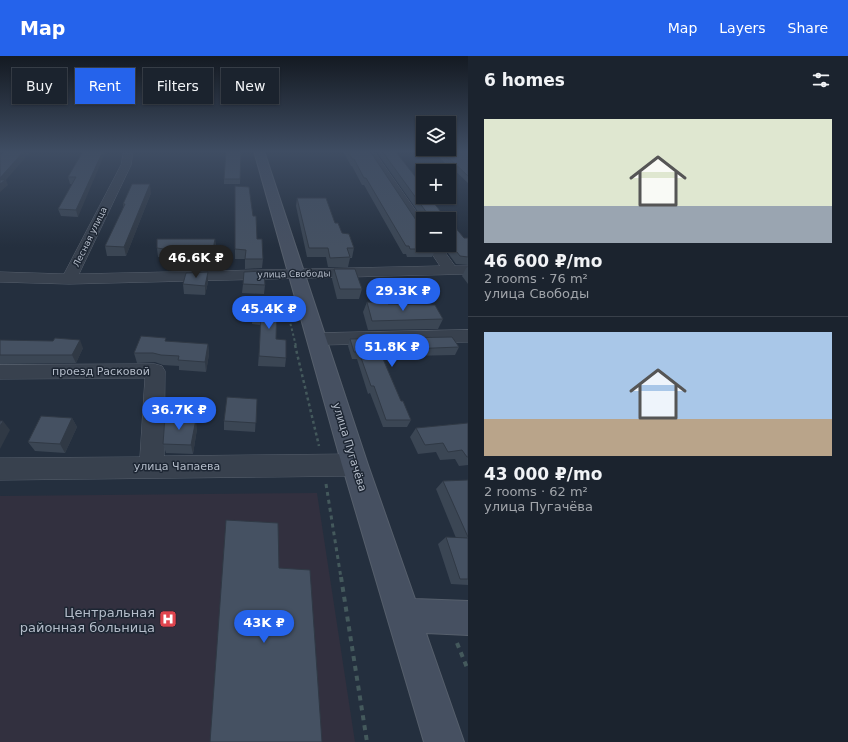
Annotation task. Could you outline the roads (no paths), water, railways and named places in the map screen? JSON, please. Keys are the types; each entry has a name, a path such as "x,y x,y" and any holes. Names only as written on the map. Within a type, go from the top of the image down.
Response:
{"main road":[{"name":"улица Пугачёва","path":"269,183 355,465 444,742"},
{"path":"404,615 468,618"}],"street":[{"name":"Лесная улица","path":"69,279 117,183"},
{"path":"391,183 416,220"},
{"path":"438,252 451,270"},
{"name":"улица Свободы","path":"0,277 69,279 468,270"},
{"path":"317,339 468,336"},
{"name":"проезд Расковой","path":"0,372 155,370 152,466"},
{"name":"улица Чапаева","path":"0,469 152,466 355,465"}],"place":[{"name":"Центральная районная больница","path":"168,619"}]}
